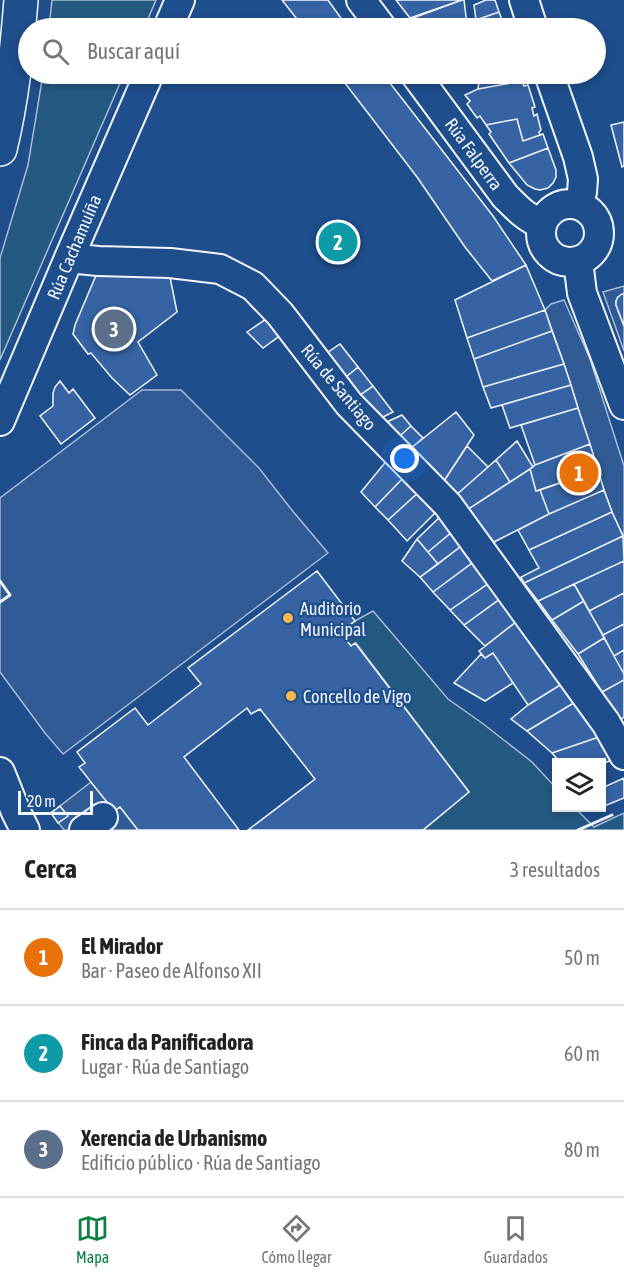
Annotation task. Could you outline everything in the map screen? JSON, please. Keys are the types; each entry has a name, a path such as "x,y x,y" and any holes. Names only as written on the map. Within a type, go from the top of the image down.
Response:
{"main road":[{"path":"0,29 3,0"},
{"path":"20,18 21,0"},
{"path":"0,149 18,39"}],"street":[{"path":"172,18 180,0"},
{"path":"361,0 374,18"},
{"path":"524,0 530,18"},
{"name":"Rúa Cachamuíña","path":"0,421 145,84"},
{"name":"Rúa Falperra","path":"422,84 505,196 521,213 542,224"},
{"path":"552,84 578,157 583,180 578,205"},
{"path":"569,204 578,205 587,209 598,224 600,233 598,242 594,251 578,261 560,261 546,250 542,242 542,224 552,210 569,204"},
{"name":"Rúa de Santiago","path":"69,258 170,263 220,269 254,286 280,314 349,404 448,505 606,723 624,755"},
{"path":"578,261 582,292 624,405"},
{"path":"0,772 25,830"},
{"path":"0,818 9,830"}],"shaded area":[{"path":"52,0 156,0 148,18 50,18"},
{"path":"41,84 120,84 0,360 0,258 28,165"},
{"path":"624,286 624,294 618,297 616,305 624,326 624,351 603,292"},
{"path":"564,300 590,359 624,466 624,538 604,490 545,310 551,304"},
{"path":"142,390 181,390 259,468 328,553 63,754 0,672 0,498"},
{"path":"373,611 448,699 532,762 552,784 552,812 579,812 594,827 624,813 624,830 423,830 469,792 356,643 351,646 340,632"},
{"path":"91,782 115,811 120,807 138,830 64,830 51,813"}],"building":[{"path":"282,0 328,0 341,18 296,18"},
{"path":"396,0 462,0 410,18"},
{"path":"462,0 464,0 466,18 413,18"},
{"path":"486,0 495,0 499,12 476,18 474,5"},
{"path":"499,12 501,18 482,18"},
{"path":"346,84 391,84 493,216 526,265 492,281 465,247 417,177"},
{"path":"479,84 506,84 478,89"},
{"path":"506,84 528,85 535,107 532,108 534,116 537,114 541,130 540,135 523,141 517,119 486,125 480,116 477,118 467,104 470,101 465,95 478,89"},
{"path":"517,119 523,141 543,134 548,148 509,163 489,134 491,132 486,125"},
{"path":"624,122 624,166 622,167 611,125"},
{"path":"548,148 556,170 556,177 548,188 535,189 527,185 509,163"},
{"path":"526,265 545,310 467,338 455,300"},
{"path":"169,272 177,312 138,342 157,375 130,395 91,353 88,354 73,334 75,325 97,273"},
{"path":"624,294 624,326 616,305 618,297"},
{"path":"545,310 552,331 474,359 467,338"},
{"path":"272,315 285,332 263,348 247,332"},
{"path":"552,331 564,364 483,387 474,359"},
{"path":"340,344 358,367 340,382 321,357"},
{"path":"564,364 571,385 491,408 483,387"},
{"path":"358,367 373,386 353,400 340,382"},
{"path":"60,381 69,393 73,389 95,418 61,444 40,416 53,406 53,393"},
{"path":"571,385 578,408 510,428 502,405"},
{"path":"373,386 393,412 373,422 353,400"},
{"path":"578,408 590,444 535,465 521,425"},
{"path":"456,412 474,435 442,484 405,453"},
{"path":"402,415 411,426 393,442 381,428"},
{"path":"411,426 423,438 405,453 393,442"},
{"path":"517,441 533,467 510,482 496,460"},
{"path":"590,444 598,470 536,491 530,469"},
{"path":"467,446 488,467 454,497 442,484"},
{"path":"388,459 405,476 375,507 361,492"},
{"path":"496,460 510,482 467,510 454,497"},
{"path":"530,469 536,491 540,490 549,514 494,542 467,510"},
{"path":"598,470 604,490 549,514 540,490"},
{"path":"405,476 420,491 388,520 375,507"},
{"path":"604,490 612,512 529,550 518,530"},
{"path":"420,491 438,510 407,541 388,520"},
{"path":"612,512 623,536 524,583 521,577 539,568 529,550"},
{"path":"442,515 453,531 428,552 417,539"},
{"path":"453,531 464,544 438,564 428,552"},
{"path":"623,536 624,561 538,601 524,583"},
{"path":"417,539 438,564 420,577 402,561"},
{"path":"464,544 476,560 433,592 420,577"},
{"path":"476,560 492,581 450,610 433,592"},
{"path":"624,561 624,593 589,611 574,584"},
{"name":"Concello de Vigo","path":"317,571 355,621 340,632 351,646 355,643 469,792 423,830 248,830 315,779 260,709 251,714 247,708 184,757 239,830 138,830 120,807 114,811 79,767 85,763 77,752 135,708 148,725 201,684 188,668"},
{"path":"492,581 504,596 464,625 450,610"},
{"path":"574,584 584,601 552,620 538,601"},
{"path":"624,593 624,624 603,635 589,611"},
{"path":"504,596 521,618 485,646 464,625"},
{"path":"584,601 604,638 578,654 552,620"},
{"path":"521,618 565,682 528,705 493,653 485,658 479,651"},
{"path":"624,624 624,650 614,656 603,635"},
{"path":"604,638 624,674 624,680 602,692 578,654"},
{"path":"624,650 624,674 614,656"},
{"path":"493,653 513,683 485,701 454,683 481,654 485,658"},
{"path":"624,680 624,717 620,720 602,692"},
{"path":"565,682 577,701 527,731 511,719 528,705"},
{"path":"577,701 599,737 552,753 527,731"},
{"path":"599,737 614,759 606,762 606,758 556,758 552,753"},
{"path":"624,778 624,798 606,805 606,786"},
{"path":"60,806 68,816 58,823 51,813"}],"wall":[{"path":"0,581 10,595 0,602"},
{"path":"578,830 612,815"}],"place":[{"name":"Finca da Panificadora","path":"338,242"},
{"name":"Xerencia de Urbanismo","path":"114,329"},
{"name":"El Mirador","path":"579,473"},
{"name":"Auditorio Municipal","path":"288,618"},
{"name":"Concello de Vigo","path":"291,696"}]}
